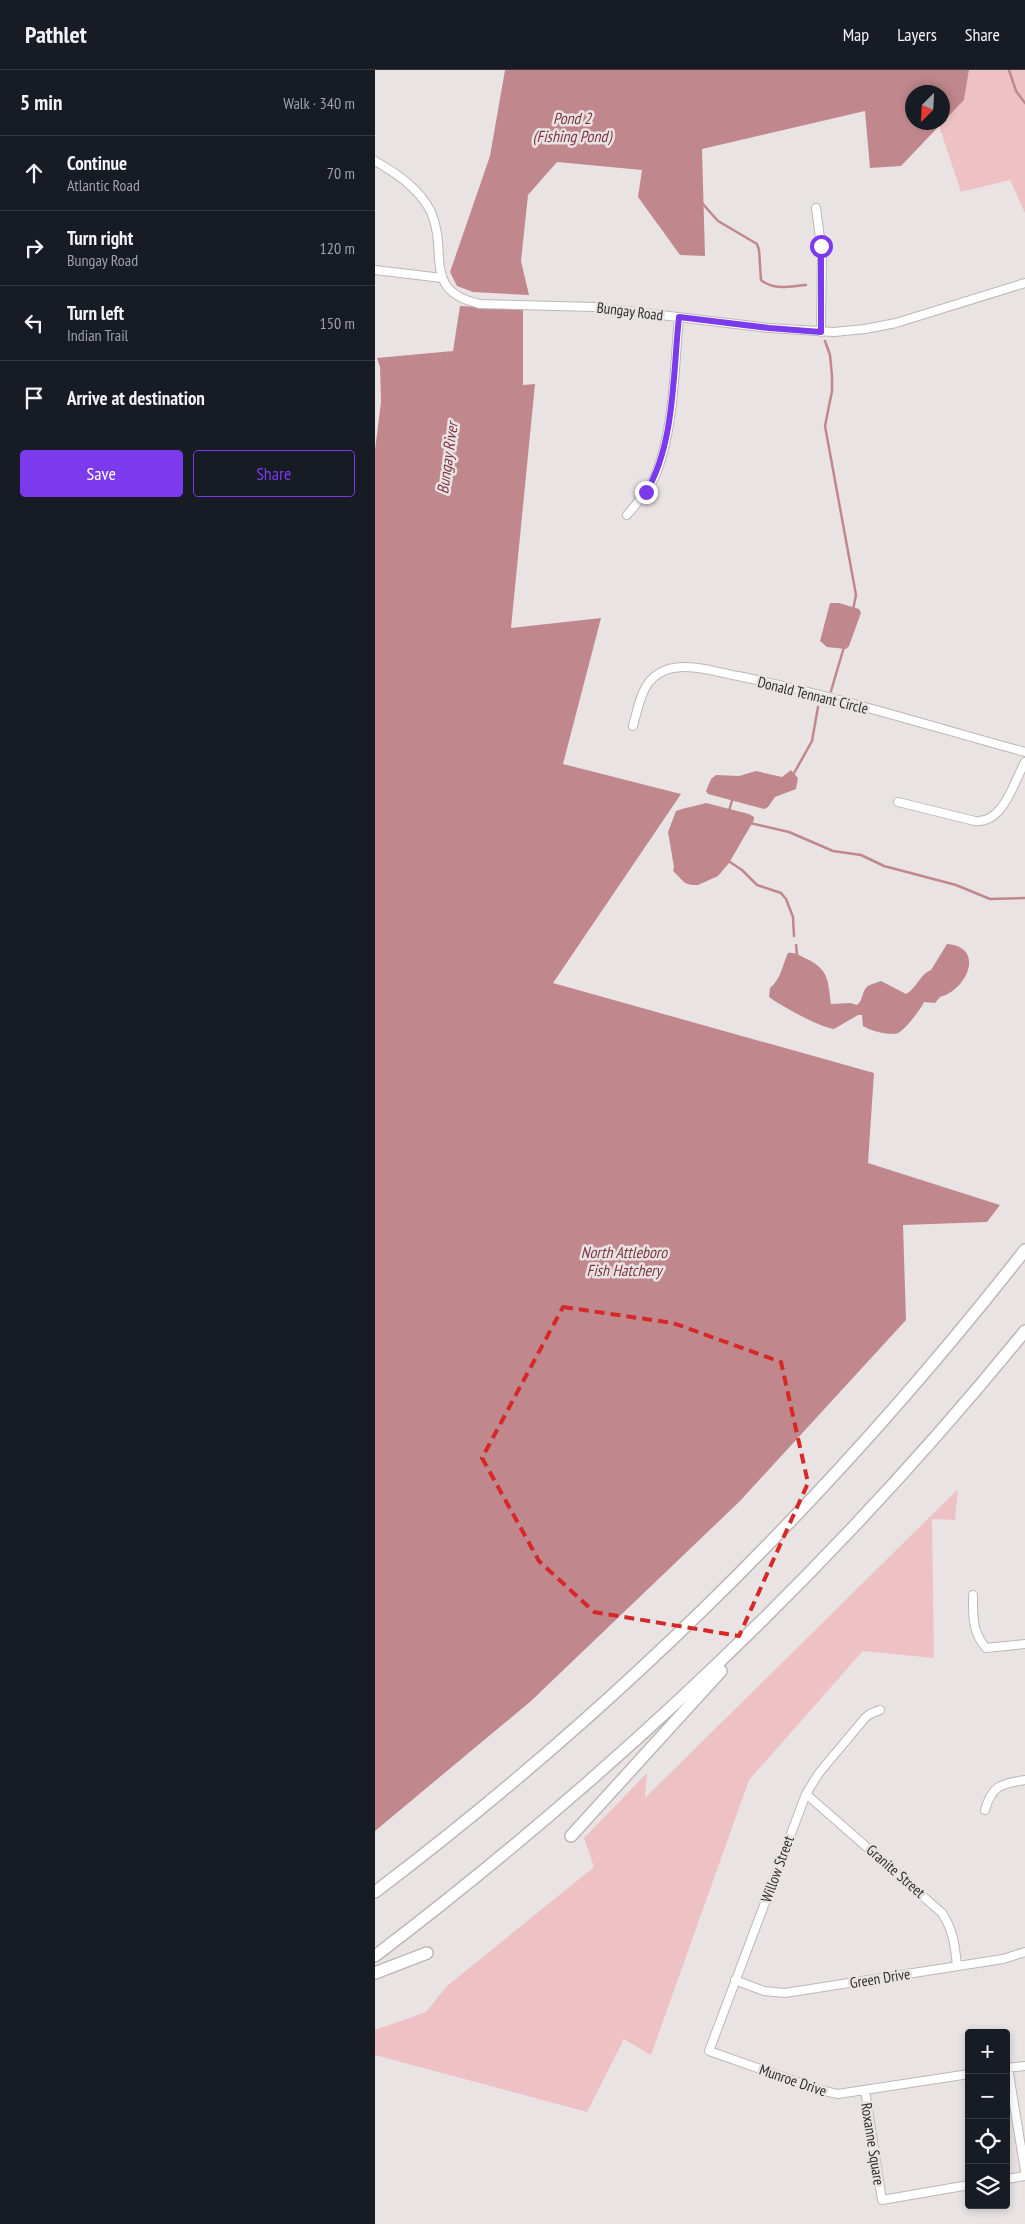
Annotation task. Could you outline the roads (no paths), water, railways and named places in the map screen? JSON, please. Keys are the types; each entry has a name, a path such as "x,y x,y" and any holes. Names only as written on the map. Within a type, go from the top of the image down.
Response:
{"highway":[{"path":"375,1892 562,1740 731,1581 877,1426 954,1338 1025,1250"},
{"path":"571,1836 791,1593 924,1451 1025,1331"},
{"path":"375,1956 512,1848 600,1772 708,1674 791,1593"},
{"path":"375,1973 427,1953"}],"street":[{"path":"375,161 408,183 430,211 437,234 442,278 375,270"},
{"path":"816,208 822,253 821,332"},
{"name":"Bungay Road","path":"442,278 447,287 455,294 480,304 569,305 769,328 821,332 847,331 888,324 1025,283"},
{"path":"627,515 651,483 663,449 669,419 679,317"},
{"name":"Donald Tennant Circle","path":"633,726 640,700 652,679 665,670 693,668 793,688 1025,752"},
{"path":"898,802 975,822 988,820 1000,809 1025,762"},
{"path":"973,1595 973,1623 979,1640 986,1648 1025,1644"},
{"name":"Willow Street","path":"709,2050 806,1794 819,1773 865,1718 880,1710"},
{"path":"985,1810 989,1796 1001,1784 1025,1780"},
{"name":"Granite Street","path":"806,1794 942,1912 951,1927 955,1943 957,1966"},
{"name":"Green Drive","path":"735,1980 764,1991 778,1993 1009,1958 1025,1952"},
{"name":"Munroe Drive","path":"709,2050 829,2093 838,2094 965,2075"},
{"path":"1010,2068 1025,2066"},
{"path":"1008,2074 1025,2171"},
{"name":"Roxanne Square","path":"865,2090 882,2200 965,2186"},
{"path":"1010,2178 1025,2176"}],"water":[{"name":"Pond 2 (Fishing Pond)","path":"505,70 969,70 964,100 950,115 950,85 905,85 905,130 935,130 901,166 870,168 865,111 702,149 705,256 680,255 638,197 642,170 557,162 528,195 521,261 529,295 473,292 457,286 450,272 490,156"},
{"name":"North Attleboro Fish Hatchery","path":"460,306 523,309 523,385 535,384 511,628 601,618 563,764 681,794 553,983 874,1073 868,1163 1000,1205 987,1222 903,1225 906,1320 740,1501 531,1701 375,1831 375,450 381,402 380,367 377,358 453,351"},
{"path":"830,603 839,603 859,609 861,613 849,646 846,649 827,647 820,641"},
{"path":"791,770 798,778 796,789 775,797 768,807 764,809 708,794 706,791 711,779 716,775 739,776 756,771 782,777"},
{"path":"706,803 749,814 754,817 754,820 729,863 718,876 698,885 691,885 685,883 673,871 674,867 668,832 676,811"},
{"path":"947,944 959,947 966,953 969,960 964,978 950,993 940,997 935,1003 924,1002 905,1028 895,1034 866,1028 863,1026 862,1015 858,1015 834,1029 827,1027 800,1016 769,997 770,988 779,976 788,953 793,953 815,963 820,968 827,978 831,1004 850,1003 857,1005 861,1001 864,990 869,985 881,981 906,994 931,970"}],"waterway":[{"path":"1009,70 1016,91 1025,103"},
{"path":"702,203 718,221 757,244 761,280 777,287 806,285"},
{"path":"825,341 830,355 832,376 832,391 825,426 856,595 853,610"},
{"path":"831,691 844,647"},
{"path":"793,775 812,741 818,707"},
{"path":"729,811 733,797"},
{"path":"750,823 789,832 833,851 861,855 884,866 956,885 990,899 1025,898"},
{"path":"730,862 742,870 757,885 781,893 786,899 793,917 794,936"},
{"path":"796,945 797,954"}],"water label":[{"name":"Bungay River","path":"447,458"}]}
